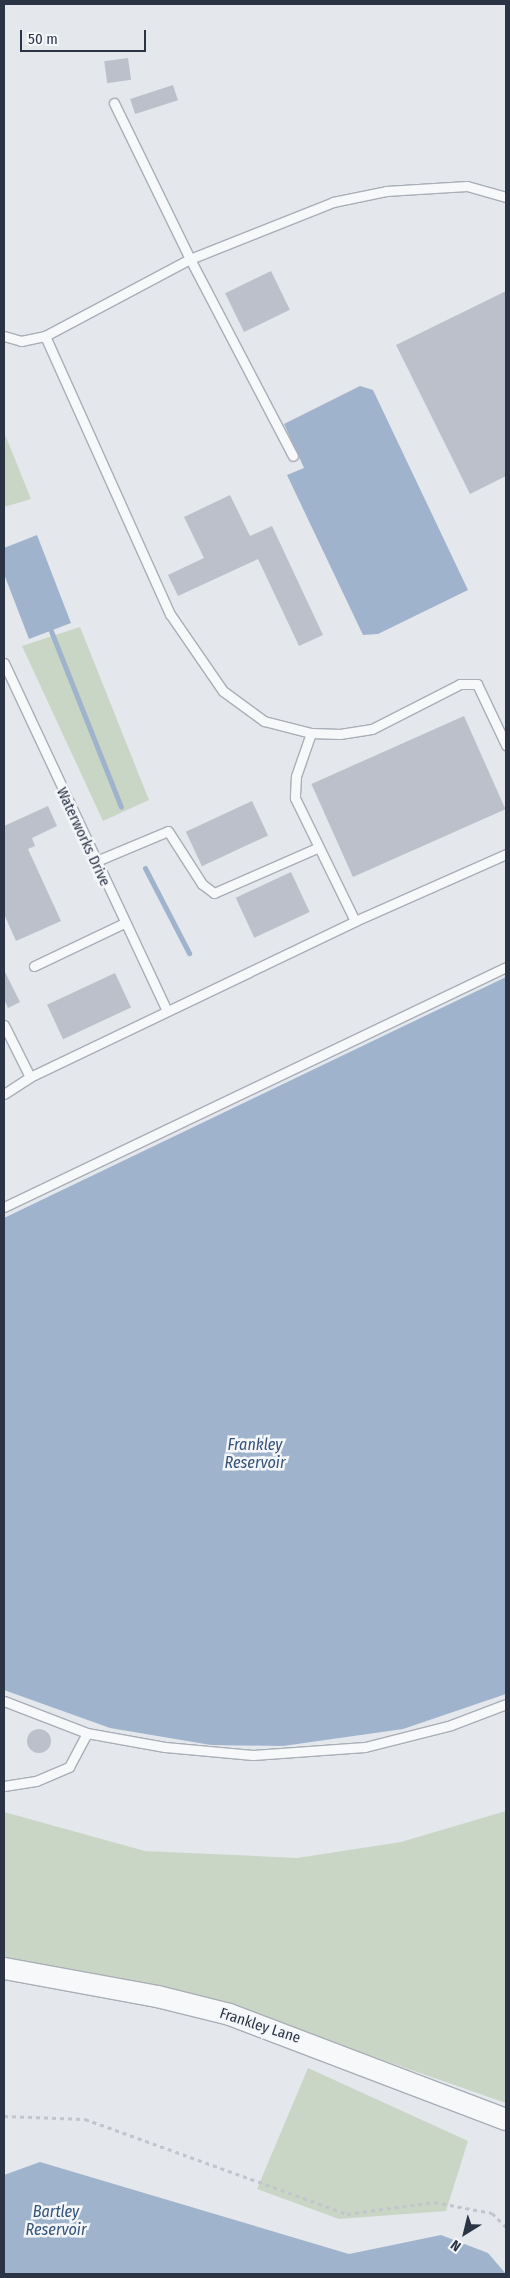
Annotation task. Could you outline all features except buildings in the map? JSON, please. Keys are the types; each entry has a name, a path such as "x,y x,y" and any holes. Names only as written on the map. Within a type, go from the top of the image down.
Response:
{"street":[{"name":"Frankley Lane","path":"4,1968 157,1996 229,2014 506,2119"}],"lane":[{"path":"114,103 190,259 293,456"},
{"path":"4,336 21,341 45,336 190,259 333,202 386,191 467,186 506,197"},
{"path":"45,336 170,614 200,665 223,692 264,721 311,734 359,733 460,684 478,684 506,745"},
{"name":"Waterworks Drive","path":"4,663 94,862 166,1009"},
{"path":"311,734 296,776 295,798 317,848 355,921"},
{"path":"94,862 168,830 202,884 214,893 317,848"},
{"path":"4,1094 30,1077 166,1009 355,921 506,854"},
{"path":"34,966 124,923"},
{"path":"4,1207 506,966"},
{"path":"4,1025 30,1077"},
{"path":"4,1701 87,1733 224,1754 291,1754 365,1747 451,1725 506,1704"},
{"path":"4,1786 36,1781 69,1767 87,1733"}],"path":[{"path":"4,2116 85,2119 347,2214 434,2202 492,2213 506,2226"}],"green space":[{"path":"4,432 31,499 4,507"},
{"path":"80,627 149,800 103,821 22,646"},
{"path":"506,1811 506,2103 331,2042 4,1963 4,1812 145,1851 297,1858 401,1842"},
{"path":"308,2068 468,2141 446,2211 339,2219 257,2189"}],"water":[{"path":"360,386 373,390 468,590 378,634 363,635 287,475 304,468 284,424"},
{"path":"37,535 71,623 29,639 4,574 4,548"},
{"name":"Frankley Reservoir","path":"506,977 506,1694 403,1729 283,1746 211,1745 110,1728 4,1690 4,1218"},
{"name":"Bartley Reservoir","path":"40,2162 349,2254 441,2235 488,2253 506,2274 4,2274 4,2175"}],"waterway":[{"path":"51,631 121,807"},
{"path":"145,868 189,953"}]}
